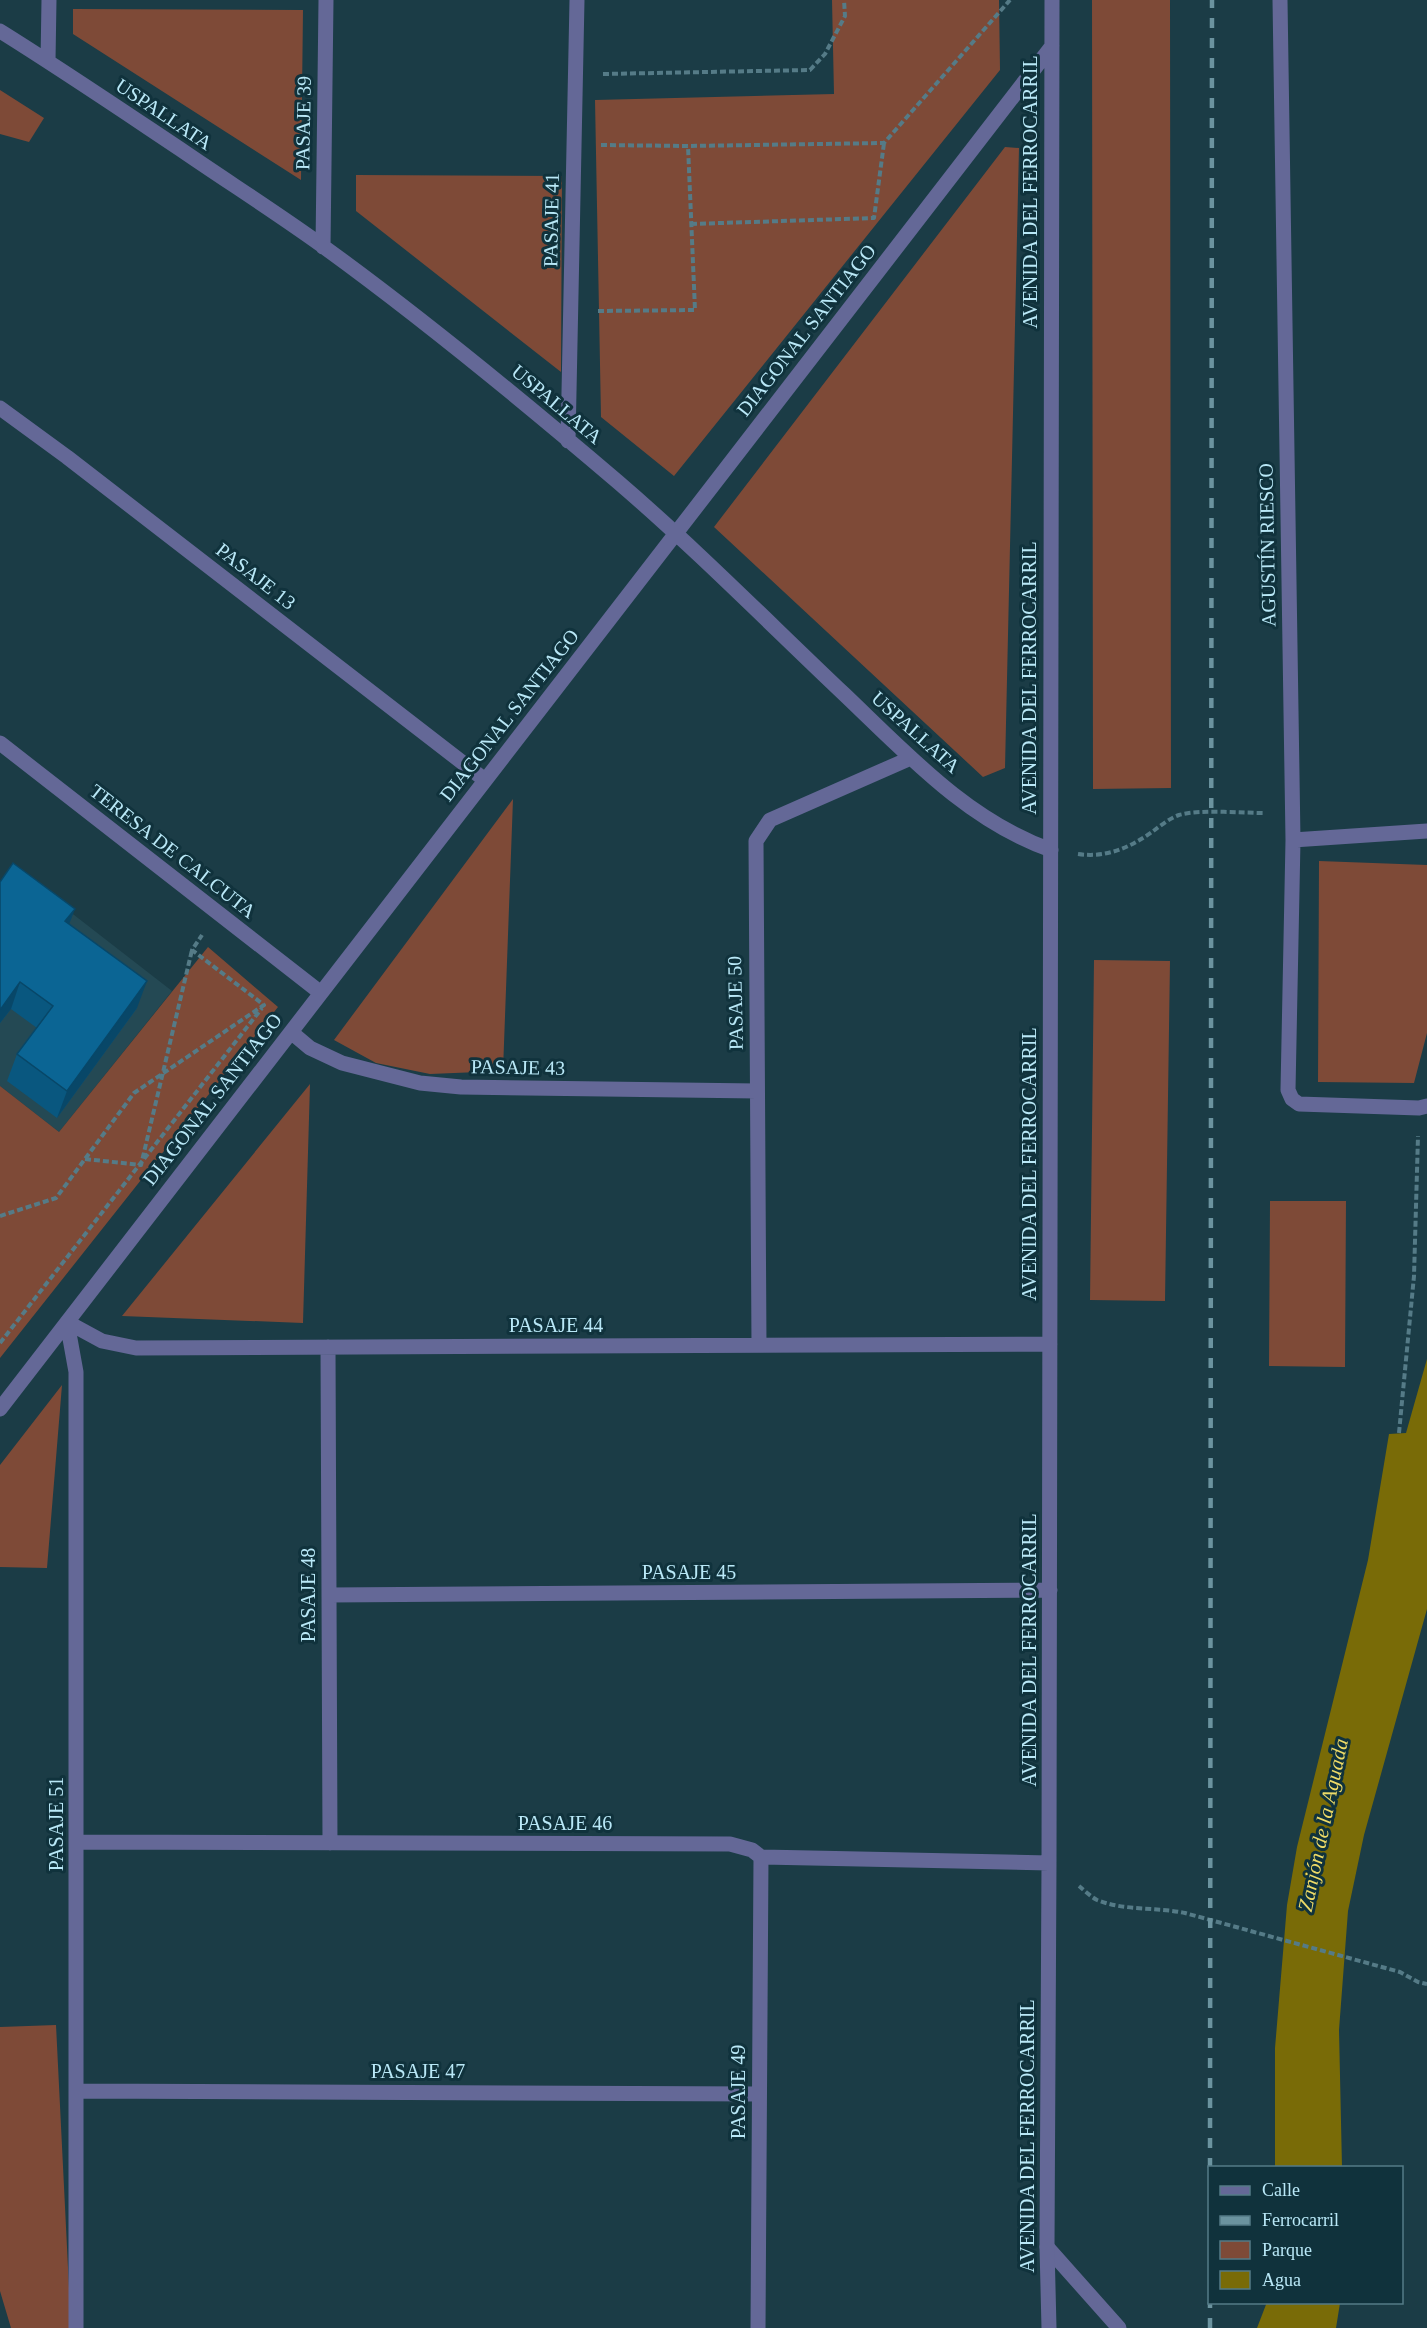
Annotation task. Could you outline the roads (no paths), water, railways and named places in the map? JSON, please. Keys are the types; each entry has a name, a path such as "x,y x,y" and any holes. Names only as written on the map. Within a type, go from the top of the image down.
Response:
{"street":[{"path":"48,61 49,0"},
{"name":"PASAJE 39","path":"323,247 326,0"},
{"name":"PASAJE 41","path":"568,441 577,0"},
{"name":"AVENIDA DEL FERROCARRIL","path":"1049,2328 1047,2247 1052,0"},
{"name":"AGUSTÍN RIESCO","path":"1280,0 1293,840 1288,1090 1292,1099 1299,1104 1423,1107"},
{"name":"USPALLATA","path":"0,31 323,247 414,315 568,441 675,534 911,758 965,804 1023,841 1051,850"},
{"name":"DIAGONAL SANTIAGO","path":"0,1409 1052,46"},
{"name":"PASAJE 13","path":"0,408 67,457 485,780"},
{"name":"TERESA DE CALCUTA","path":"0,742 321,993"},
{"name":"PASAJE 50","path":"759,1345 756,841 761,830 770,820 911,758"},
{"path":"1293,840 1427,831"},
{"name":"PASAJE 43","path":"291,1032 310,1048 328,1057 420,1083 461,1088 757,1091"},
{"name":"PASAJE 44","path":"67,1322 102,1341 136,1348 1050,1344"},
{"name":"PASAJE 51","path":"67,1322 76,1372 76,2328"},
{"name":"PASAJE 48","path":"328,1347 330,1843"},
{"name":"PASAJE 45","path":"329,1595 1050,1590"},
{"name":"PASAJE 46","path":"76,1842 730,1845 752,1850 760,1857 1049,1863"},
{"name":"PASAJE 49","path":"758,2328 760,1857"},
{"name":"PASAJE 47","path":"77,2091 759,2094"},
{"path":"1047,2247 1119,2328"}],"water":[{"name":"Zanjón de la Aguada","path":"1427,1359 1427,1609 1364,1835 1348,1911 1339,2030 1342,2166 1275,2166 1275,2048 1287,1905 1297,1847 1368,1560 1389,1434 1406,1433"},
{"path":"1266,2304 1340,2304 1336,2328 1257,2328"}],"railway":[{"path":"1210,2166 1212,0"},
{"path":"1210,2304 1210,2328"}]}
